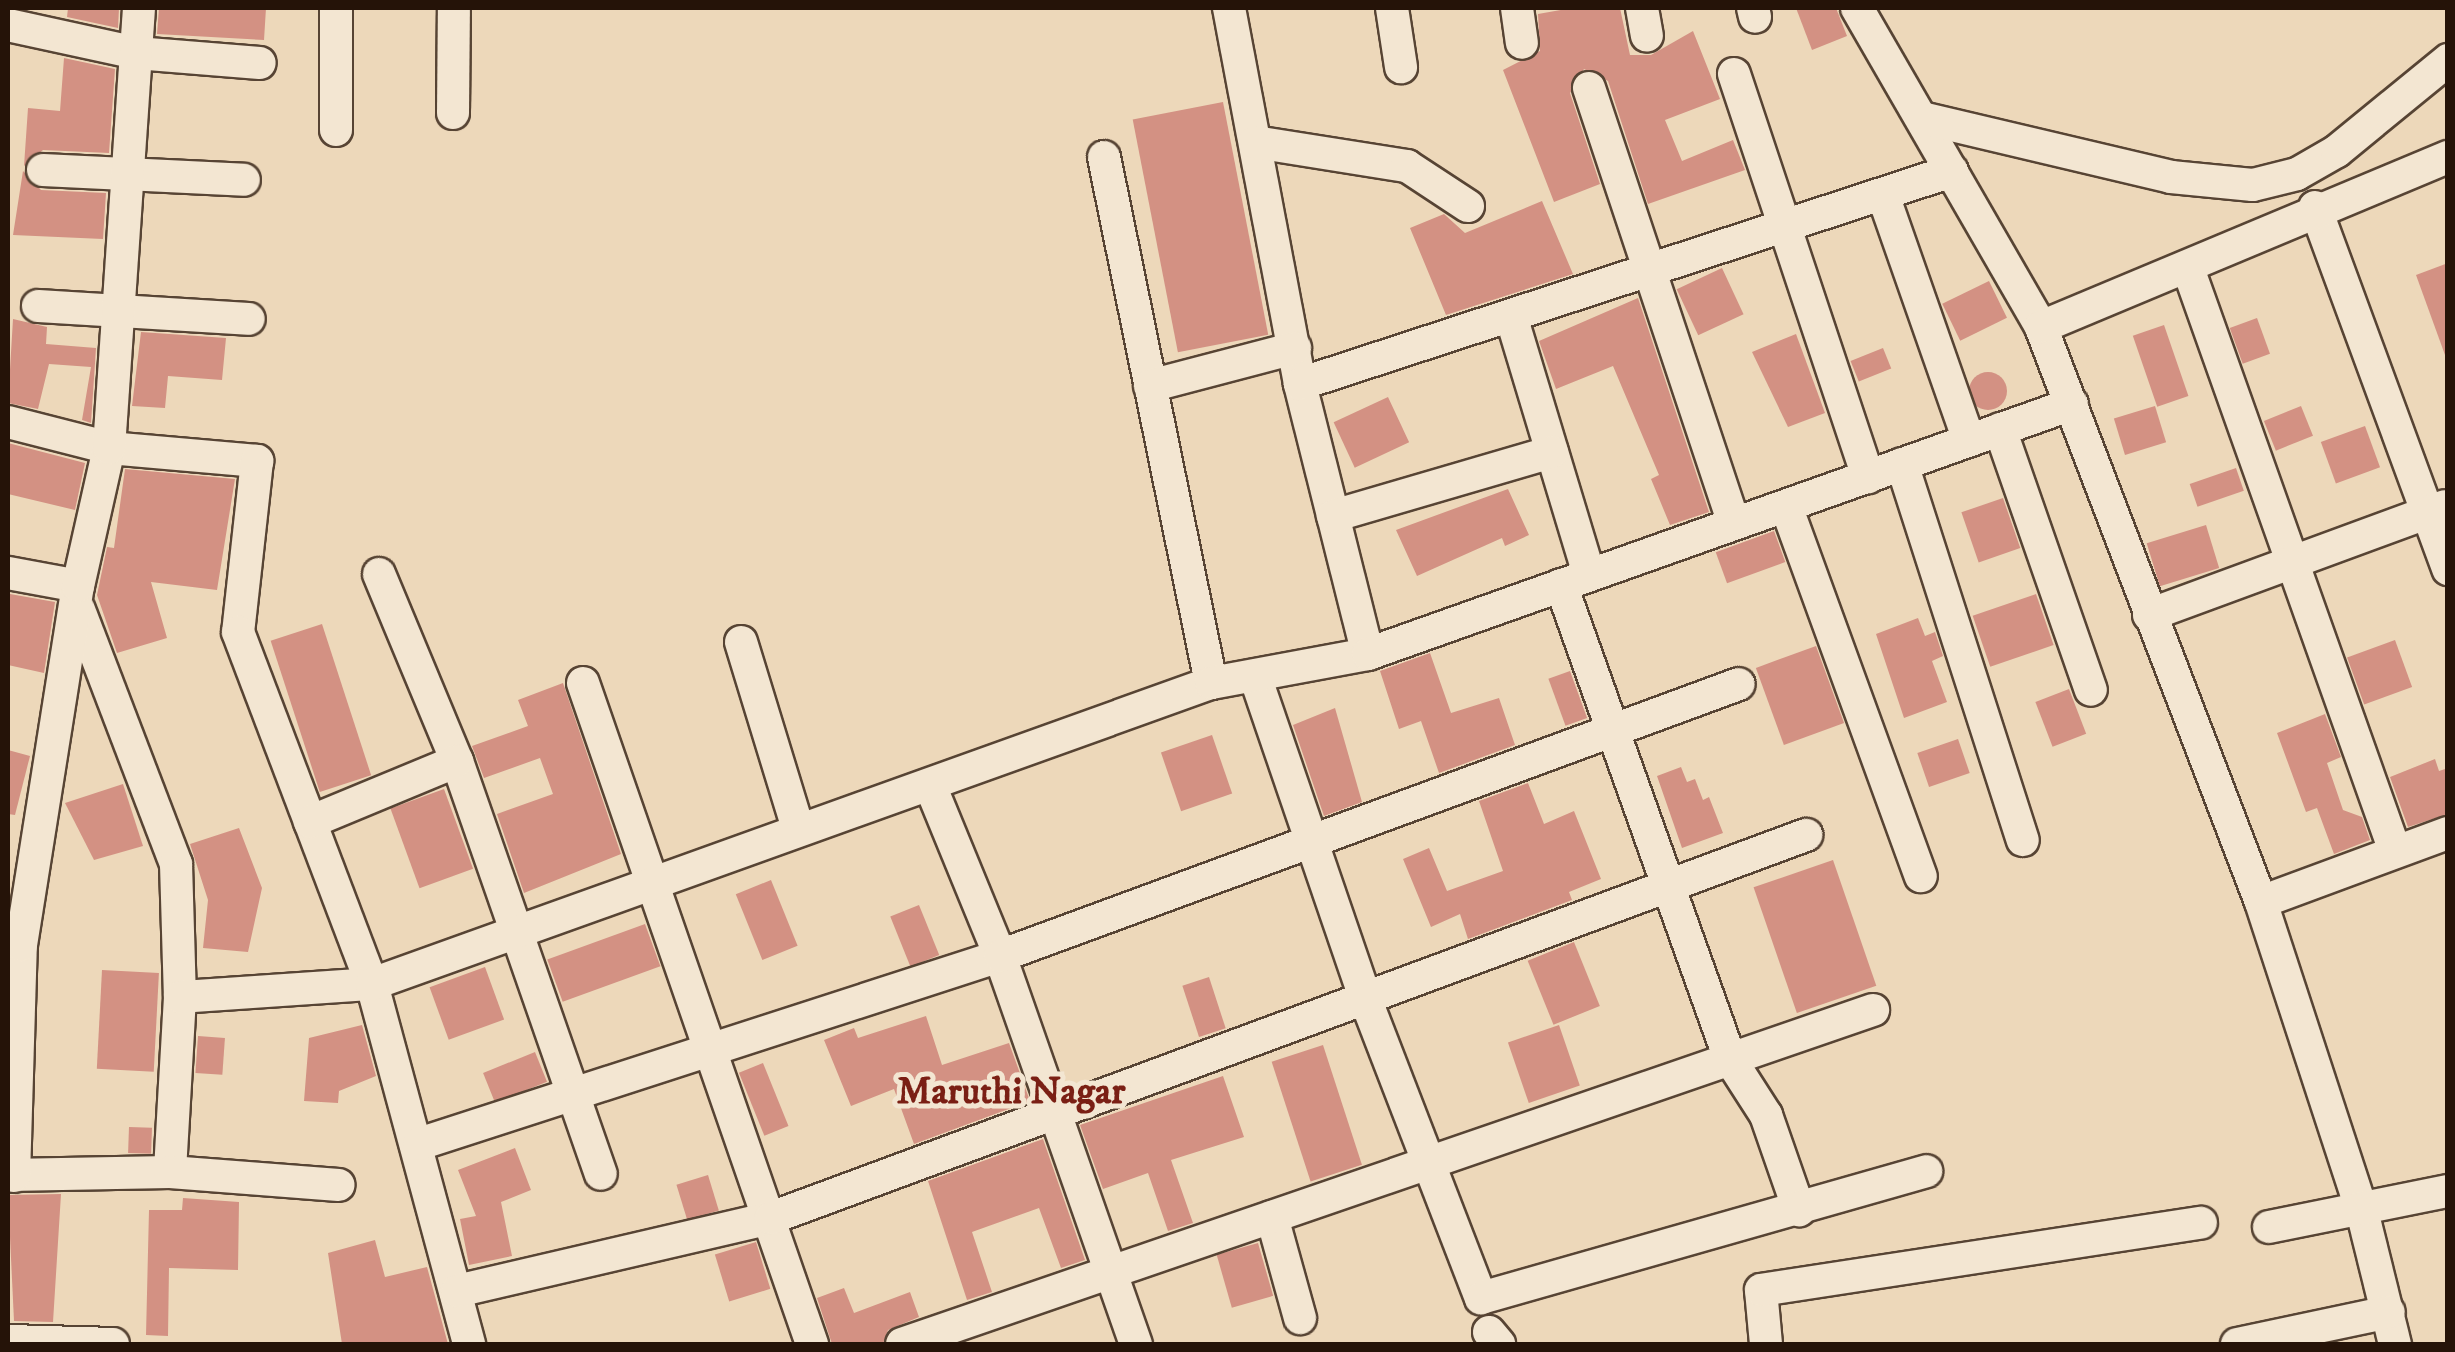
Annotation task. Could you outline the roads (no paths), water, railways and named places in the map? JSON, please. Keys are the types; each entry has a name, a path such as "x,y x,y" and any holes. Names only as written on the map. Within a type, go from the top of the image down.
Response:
{"street":[{"path":"139,8 133,174 109,448 78,598 21,945 11,1175 170,1172 339,1185"},
{"path":"336,8 336,130"},
{"path":"453,113 454,8"},
{"path":"1229,8 1300,384 1368,654"},
{"path":"1392,8 1401,67"},
{"path":"1517,8 1522,42"},
{"path":"1857,8 2041,326 2148,615 2261,902 2362,1211 2395,1344"},
{"path":"8,25 136,53 260,63"},
{"path":"1922,118 2171,176 2253,185 2297,174 2337,151 2448,60"},
{"path":"1734,74 1868,477"},
{"path":"1589,88 1734,524"},
{"path":"1255,142 1407,166 1468,206"},
{"path":"1104,158 1212,683"},
{"path":"2041,326 2189,270 2315,206 2447,159"},
{"path":"42,170 244,180"},
{"path":"1300,384 1952,171"},
{"path":"1882,196 1969,440"},
{"path":"2315,206 2438,509 2448,569"},
{"path":"2189,270 2395,850"},
{"path":"38,306 250,319"},
{"path":"1510,316 1552,452 1575,580 1610,726 1730,1059 1766,1115 1800,1210"},
{"path":"1150,386 1295,348"},
{"path":"180,997 372,984 1212,683 1368,654 2072,404"},
{"path":"8,422 109,448 257,461 238,632 372,984 469,1344"},
{"path":"2000,429 2091,690"},
{"path":"1333,516 1552,452"},
{"path":"1902,464 2022,840"},
{"path":"1786,506 1921,876"},
{"path":"2148,615 2438,509"},
{"path":"8,573 78,598"},
{"path":"378,574 457,761 570,1099 601,1174"},
{"path":"78,598 176,864 180,997 170,1172"},
{"path":"741,642 798,829"},
{"path":"1255,676 1365,998 1481,1298 1926,1171"},
{"path":"584,683 708,1050 771,1218 803,1343"},
{"path":"418,1144 570,1099 1000,956 1610,726 1739,684"},
{"path":"310,822 457,761"},
{"path":"930,785 1000,956 1136,1344"},
{"path":"2261,902 2395,850 2448,834"},
{"path":"457,1291 771,1218 1806,835"},
{"path":"902,1344 1873,1010"},
{"path":"2269,1227 2448,1191"},
{"path":"1272,1217 1300,1318"},
{"path":"1766,1344 1761,1290 2200,1223"},
{"path":"2237,1344 2389,1312"},
{"path":"8,1341 113,1344"}],"district":[{"name":"Maruthi Nagar","path":"1011,1093"}]}
